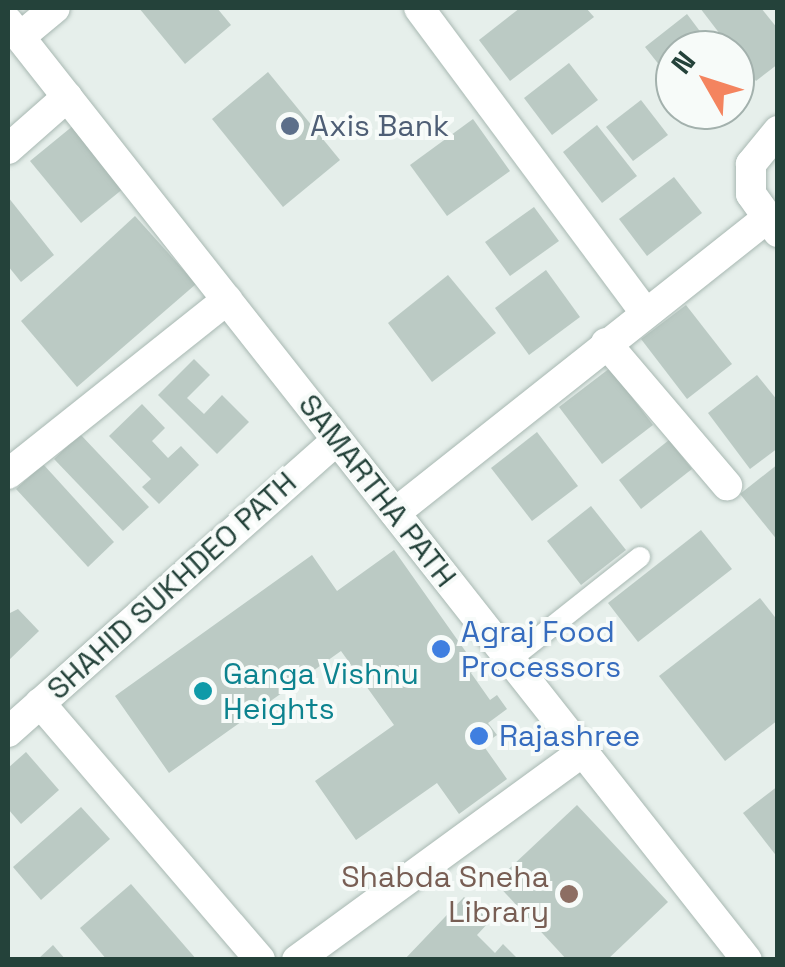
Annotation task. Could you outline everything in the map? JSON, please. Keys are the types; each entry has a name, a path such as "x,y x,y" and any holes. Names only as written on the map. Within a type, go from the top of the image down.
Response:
{"street":[{"path":"14,30 55,8"},
{"path":"419,8 644,311"},
{"name":"SAMARTHA PATH","path":"14,30 746,960"},
{"path":"8,149 67,97"},
{"path":"395,513 644,311 772,225 751,194 751,164 778,131"},
{"path":"8,474 227,300"},
{"path":"606,343 728,486"},
{"name":"SHAHID SUKHDEO PATH","path":"8,732 337,440"},
{"path":"40,703 260,960"},
{"path":"298,960 582,752"}],"lane":[{"path":"510,660 640,556"}],"building":[{"path":"139,8 217,8 231,25 185,64"},
{"path":"520,8 586,8 594,17 510,81 479,40"},
{"path":"700,8 761,8 778,29 778,64 756,81 755,30 717,30"},
{"path":"687,14 699,30 667,30"},
{"path":"655,39 655,60 645,47"},
{"path":"569,63 598,100 552,135 524,98"},
{"path":"268,72 340,160 283,207 212,119"},
{"path":"641,100 655,118 655,130 664,130 668,135 633,161 606,127"},
{"path":"473,119 510,171 447,216 410,165"},
{"path":"74,125 124,188 81,223 30,161"},
{"path":"597,125 637,176 602,203 563,152"},
{"path":"674,177 702,213 647,256 619,219"},
{"path":"8,197 54,255 21,282 8,266"},
{"path":"534,207 559,241 510,276 485,242"},
{"path":"135,216 196,284 77,387 21,321"},
{"path":"546,270 580,317 529,355 495,308"},
{"path":"448,275 496,333 432,382 388,323"},
{"path":"686,305 732,364 687,399 641,339"},
{"path":"194,359 210,375 187,398 204,414 222,395 249,422 217,454 158,395"},
{"path":"610,368 653,425 602,464 559,407"},
{"path":"757,375 778,401 778,448 750,469 708,413"},
{"path":"142,404 165,428 152,441 168,458 181,446 199,465 159,504 142,487 151,479 109,436"},
{"path":"537,432 578,486 532,521 491,468"},
{"path":"80,434 149,507 123,531 54,459"},
{"path":"669,440 692,469 641,509 619,480"},
{"path":"43,464 114,542 88,567 16,489"},
{"path":"778,464 778,541 740,494"},
{"path":"591,506 626,550 581,585 547,541"},
{"path":"701,530 732,569 638,642 608,603"},
{"name":"Ganga Vishnu Heights","path":"394,550 478,669 471,673 490,700 497,695 507,709 488,723 497,735 483,745 507,779 459,814 437,783 356,840 315,781 394,725 341,651 169,773 115,696 312,555 337,591"},
{"path":"760,598 778,621 778,720 725,761 659,676"},
{"path":"18,609 39,631 8,661 8,614"},
{"path":"26,752 59,790 21,824 8,809 8,768"},
{"path":"778,786 778,858 743,813"},
{"path":"577,805 668,902 607,960 567,960 495,882"},
{"path":"81,807 110,839 41,900 13,867"},
{"path":"131,884 197,960 107,960 80,928"},
{"path":"464,897 490,921 477,935 495,953 503,944 519,960 404,960"},
{"path":"53,945 66,960 37,960"}],"place":[{"name":"Axis Bank","path":"290,126"},
{"name":"Agraj Food Processors","path":"441,649"},
{"name":"Ganga Vishnu Heights","path":"203,691"},
{"name":"Rajashree","path":"479,736"},
{"name":"Shabda Sneha Library","path":"569,894"}]}
